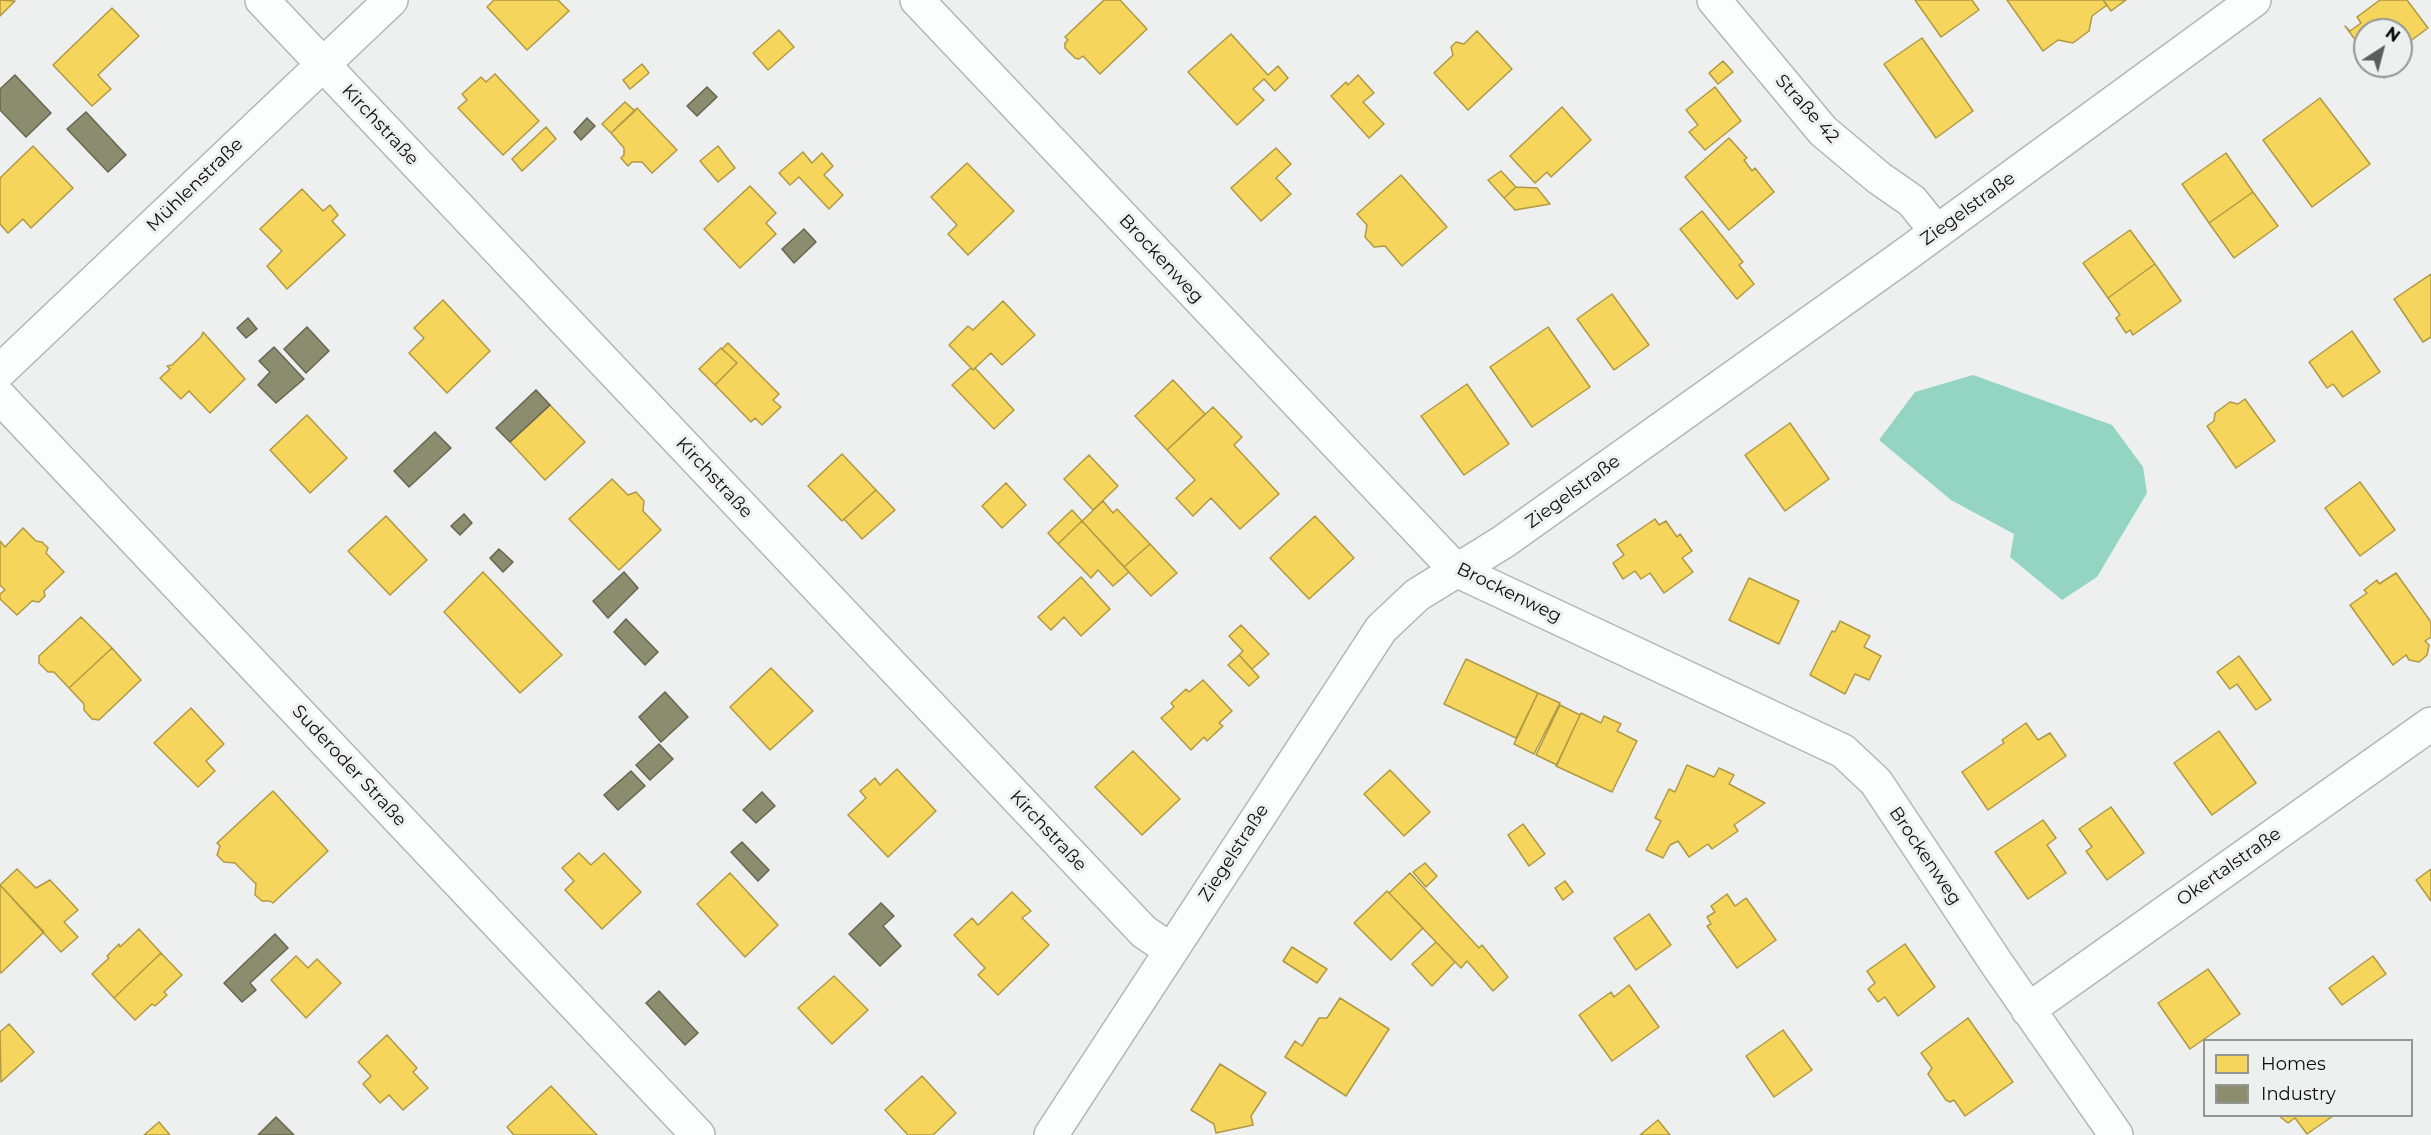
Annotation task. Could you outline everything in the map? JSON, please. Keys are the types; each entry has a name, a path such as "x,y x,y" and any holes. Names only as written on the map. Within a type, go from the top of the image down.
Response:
{"street":[{"name":"Kirchstraße","path":"262,0 1144,932 1171,950"},
{"name":"Mühlenstraße","path":"0,371 391,0"},
{"name":"Brockenweg","path":"917,0 1456,570 1843,751 1876,782 2028,1010 2116,1135"},
{"name":"Straße 42","path":"1714,0 1822,131 1879,178 1912,201 1937,232"},
{"name":"Ziegelstraße","path":"1051,1135 1380,629 1417,595 1503,542 1937,232 2254,0"},
{"name":"Suderoder Straße","path":"0,397 698,1135"},
{"name":"Okertalstraße","path":"2028,1010 2431,724"}],"shaded area":[{"path":"1973,375 2112,425 2143,467 2147,493 2097,577 2062,600 2010,557 2014,534 1951,500 1879,440 1915,392"}],"building: Homes":[{"path":"0,0 15,1 0,16"},
{"path":"494,0 558,0 569,11 527,50 487,7"},
{"path":"1104,0 1120,0 1147,29 1100,74 1083,56 1079,59 1075,58 1065,48 1068,40 1065,37"},
{"path":"1915,0 1972,0 1979,10 1941,37"},
{"path":"2007,0 2103,0 2107,5 2092,16 2089,31 2073,43 2058,40 2043,51"},
{"path":"2103,0 2126,0 2111,11"},
{"path":"2380,0 2407,0 2428,28 2413,39 2413,18 2357,17"},
{"path":"112,8 139,36 98,75 111,89 92,106 53,65"},
{"path":"779,30 794,47 768,70 753,53"},
{"path":"1477,31 1512,69 1468,110 1434,73 1453,55 1451,47 1456,42 1464,44"},
{"path":"1231,34 1268,75 1278,66 1288,78 1275,91 1264,79 1253,89 1264,100 1237,125 1188,72"},
{"path":"1922,38 1973,111 1936,138 1884,64"},
{"path":"1723,61 1733,72 1718,84 1709,73"},
{"path":"642,64 649,73 630,89 623,80"},
{"path":"495,74 539,121 503,155 458,108 467,100 462,94 481,77 486,82"},
{"path":"1358,75 1374,93 1363,102 1384,124 1369,138 1331,96 1346,82 1348,85"},
{"path":"1715,87 1741,121 1705,150 1689,132 1698,125 1686,110"},
{"path":"2320,98 2370,164 2312,207 2263,140"},
{"path":"625,102 635,111 611,133 602,124"},
{"path":"1562,107 1591,140 1551,177 1547,172 1535,183 1510,156"},
{"path":"637,108 677,150 652,173 642,162 632,162 628,166 621,158 624,155 624,148 611,133"},
{"path":"546,127 556,139 522,171 512,159"},
{"path":"1729,138 1747,158 1744,160 1752,171 1755,168 1774,192 1729,230 1685,177"},
{"path":"33,146 73,188 31,228 23,219 8,233 0,224 0,178"},
{"path":"718,146 735,168 718,182 700,161"},
{"path":"1276,148 1291,164 1276,178 1291,194 1261,221 1231,188"},
{"path":"803,152 812,163 822,153 833,166 824,175 843,195 829,209 799,177 790,185 779,173"},
{"path":"2226,153 2253,192 2209,223 2182,184"},
{"path":"967,163 1014,211 968,255 948,234 957,225 931,197"},
{"path":"1501,171 1516,187 1504,198 1488,180"},
{"path":"1401,175 1447,227 1402,266 1385,246 1374,247 1365,237 1367,225 1357,214"},
{"path":"750,186 776,213 766,223 776,234 740,268 704,229"},
{"path":"1516,187 1537,188 1550,204 1515,210 1504,198"},
{"path":"302,189 323,211 330,205 338,215 332,221 345,235 287,289 267,266 282,251 260,229"},
{"path":"2253,192 2278,226 2234,258 2209,223"},
{"path":"1702,211 1743,262 1739,265 1754,284 1737,299 1680,229"},
{"path":"2130,230 2155,264 2108,298 2083,263"},
{"path":"2155,264 2181,301 2133,335 2130,330 2126,333 2116,318 2120,315 2108,298"},
{"path":"2431,274 2431,337 2423,342 2394,299"},
{"path":"1612,294 1649,345 1614,370 1577,319"},
{"path":"443,300 490,351 447,393 409,353 424,338 414,328"},
{"path":"1003,301 1035,335 1002,365 991,353 973,370 949,345 968,326 973,330"},
{"path":"1548,327 1590,387 1532,427 1490,367"},
{"path":"2352,331 2380,372 2343,397 2333,384 2327,388 2309,362"},
{"path":"203,332 245,379 210,413 189,391 181,399 160,378 170,369 167,366 172,365 201,337"},
{"path":"728,343 779,394 773,400 781,407 762,425 755,418 751,422 715,385 737,363 722,349"},
{"path":"721,348 737,363 715,385 699,369"},
{"path":"971,368 973,370 975,368 1014,410 994,429 952,385"},
{"path":"1173,380 1205,414 1167,450 1135,416"},
{"path":"1467,384 1509,444 1464,475 1421,416"},
{"path":"2245,399 2275,441 2236,468 2207,426 2214,421 2215,413 2230,402 2238,404"},
{"path":"550,405 585,442 545,480 510,442"},
{"path":"1213,407 1242,437 1234,445 1279,494 1240,529 1211,498 1193,516 1176,498 1195,480 1167,450"},
{"path":"307,415 347,458 310,493 270,450"},
{"path":"1790,423 1829,479 1785,511 1745,455"},
{"path":"842,454 876,490 842,521 808,486"},
{"path":"1089,455 1118,486 1093,510 1064,479"},
{"path":"612,479 628,495 636,492 644,501 643,511 661,530 619,570 569,519"},
{"path":"2360,482 2395,530 2360,556 2325,508"},
{"path":"1006,483 1026,505 1002,528 982,506"},
{"path":"876,490 895,510 862,539 844,519"},
{"path":"1103,501 1113,513 1117,509 1150,544 1124,567 1082,521"},
{"path":"1072,510 1082,521 1058,544 1048,533"},
{"path":"386,516 427,560 390,595 348,551"},
{"path":"1315,516 1354,558 1309,599 1270,558"},
{"path":"1655,519 1659,525 1666,521 1677,537 1680,534 1692,551 1682,558 1693,572 1664,593 1650,573 1641,579 1635,571 1623,579 1613,563 1624,555 1617,545"},
{"path":"1082,521 1129,572 1113,586 1098,570 1091,578 1058,544"},
{"path":"23,528 36,541 42,542 48,548 46,553 64,572 44,591 45,596 39,602 32,601 17,615 0,599 0,594 5,590 0,585 0,541 5,547"},
{"path":"1150,544 1177,573 1151,596 1124,567"},
{"path":"483,572 562,655 520,693 444,612"},
{"path":"2396,573 2431,622 2431,637 2425,641 2429,645 2427,655 2419,662 2409,660 2406,655 2393,665 2350,605 2367,593 2364,590 2377,580 2379,584"},
{"path":"1081,577 1110,609 1081,636 1064,617 1051,630 1038,617"},
{"path":"1749,578 1799,601 1779,644 1729,620"},
{"path":"81,617 112,648 69,688 54,672 48,672 39,663 39,656"},
{"path":"1840,621 1870,636 1864,647 1881,656 1869,680 1855,674 1845,694 1810,675 1832,631 1835,632"},
{"path":"1241,625 1269,654 1252,669 1239,655 1243,651 1229,636"},
{"path":"112,648 141,680 99,720 92,719 84,710 84,704 69,688"},
{"path":"1239,655 1259,677 1249,686 1228,665"},
{"path":"2239,656 2271,700 2256,710 2237,684 2230,689 2217,672"},
{"path":"1466,659 1538,693 1516,738 1444,704"},
{"path":"771,668 813,711 770,750 730,707"},
{"path":"1203,680 1232,711 1219,723 1223,726 1207,741 1204,737 1191,750 1161,718 1174,707 1171,703 1186,689 1189,692"},
{"path":"1538,693 1560,703 1534,754 1514,744"},
{"path":"1560,705 1580,715 1557,765 1536,755"},
{"path":"191,708 224,744 206,761 215,771 198,787 154,743"},
{"path":"1581,713 1601,723 1604,716 1621,724 1617,731 1637,741 1612,792 1556,766"},
{"path":"2026,723 2038,740 2050,733 2066,756 1988,810 1962,772 2004,743 2002,740"},
{"path":"2219,731 2256,783 2212,815 2174,763"},
{"path":"1133,751 1180,799 1142,835 1095,787"},
{"path":"1687,765 1714,777 1719,768 1734,775 1729,784 1765,803 1734,825 1738,831 1712,849 1708,844 1689,857 1678,841 1670,845 1663,858 1646,850 1661,821 1655,818 1669,789 1675,792"},
{"path":"897,769 936,811 888,857 848,815 866,798 860,791 875,778 880,785"},
{"path":"1390,770 1430,812 1404,836 1364,794"},
{"path":"273,791 328,851 273,903 262,901 255,895 256,884 235,863 224,862 217,855 220,846 217,843"},
{"path":"2111,807 2144,853 2107,880 2086,851 2092,847 2079,829"},
{"path":"2043,820 2056,838 2047,845 2066,873 2028,899 1995,852"},
{"path":"1523,824 1545,854 1529,866 1508,835"},
{"path":"579,853 591,865 604,853 641,892 602,929 565,890 574,881 562,868"},
{"path":"1425,863 1437,876 1426,887 1413,872"},
{"path":"17,869 36,888 50,880 78,910 64,922 78,937 61,952 0,885"},
{"path":"2431,869 2431,901 2416,880"},
{"path":"730,873 778,925 745,957 697,904"},
{"path":"1410,873 1479,948 1482,945 1508,977 1493,991 1467,961 1461,968 1389,893"},
{"path":"1565,881 1573,892 1563,900 1555,888"},
{"path":"0,885 44,932 1,973 0,972"},
{"path":"1387,891 1423,928 1391,960 1354,923"},
{"path":"1012,892 1031,911 1022,918 1049,945 998,995 978,975 985,968 954,935 972,918 978,925"},
{"path":"1727,894 1735,906 1746,898 1776,940 1737,968 1707,926 1711,924 1707,917 1715,912 1711,906"},
{"path":"1649,914 1671,945 1636,970 1614,938"},
{"path":"139,929 161,953 114,998 92,974 109,958 107,956 119,944 120,947"},
{"path":"1436,942 1455,962 1432,986 1412,964"},
{"path":"1905,944 1935,987 1898,1016 1885,997 1878,1002 1868,989 1875,983 1867,971"},
{"path":"1292,947 1327,969 1317,983 1283,961"},
{"path":"161,953 182,975 164,992 167,995 155,1006 152,1004 135,1020 114,998"},
{"path":"296,956 308,968 317,959 341,983 306,1018 271,980"},
{"path":"2373,956 2386,974 2342,1005 2329,988"},
{"path":"2208,969 2240,1014 2190,1049 2158,1003"},
{"path":"834,976 868,1010 832,1044 798,1008"},
{"path":"1629,985 1659,1027 1612,1061 1579,1015 1611,992 1614,997"},
{"path":"1340,998 1389,1029 1346,1096 1285,1057 1295,1041 1302,1046 1319,1018 1327,1018"},
{"path":"1968,1018 2013,1082 1965,1116 1954,1100 1950,1102 1946,1100 1928,1074 1932,1068 1921,1053"},
{"path":"9,1024 34,1052 1,1082 0,1032"},
{"path":"1783,1030 1812,1070 1774,1097 1746,1056"},
{"path":"387,1035 417,1068 413,1072 428,1088 403,1110 389,1095 380,1103 363,1084 371,1076 358,1062"},
{"path":"1220,1064 1266,1093 1251,1116 1253,1125 1216,1133 1214,1124 1191,1110"},
{"path":"922,1076 956,1113 933,1135 908,1135 885,1110"},
{"path":"551,1086 597,1135 514,1135 507,1127"},
{"path":"2280,1117 2332,1117 2307,1134 2295,1118 2288,1123"},
{"path":"1658,1120 1670,1135 1640,1135"},
{"path":"159,1122 170,1135 144,1135"}],"building: Industry":[{"path":"15,75 51,113 26,137 0,110 0,89"},
{"path":"707,87 717,97 697,116 687,106"},
{"path":"86,112 126,155 108,172 67,129"},
{"path":"587,118 595,126 581,140 574,132"},
{"path":"804,229 816,242 794,263 782,249"},
{"path":"248,318 257,329 246,338 237,328"},
{"path":"307,327 329,351 306,373 284,349"},
{"path":"274,347 304,379 276,403 258,385 270,372 259,361"},
{"path":"536,390 550,405 510,442 496,428"},
{"path":"435,432 451,448 409,487 394,471"},
{"path":"464,514 472,523 460,535 451,526"},
{"path":"499,549 513,562 503,572 490,558"},
{"path":"624,572 638,588 608,618 593,601"},
{"path":"626,619 658,652 645,665 614,632"},
{"path":"665,692 688,717 661,742 639,717"},
{"path":"659,744 673,759 650,780 636,765"},
{"path":"631,771 645,786 618,810 604,795"},
{"path":"762,792 775,806 756,823 743,810"},
{"path":"742,842 769,870 758,881 731,852"},
{"path":"881,903 894,916 883,926 901,946 880,966 849,934"},
{"path":"275,934 288,948 250,983 256,990 242,1002 224,983"},
{"path":"659,991 698,1033 685,1045 646,1003"},
{"path":"276,1117 294,1135 258,1135"}]}
